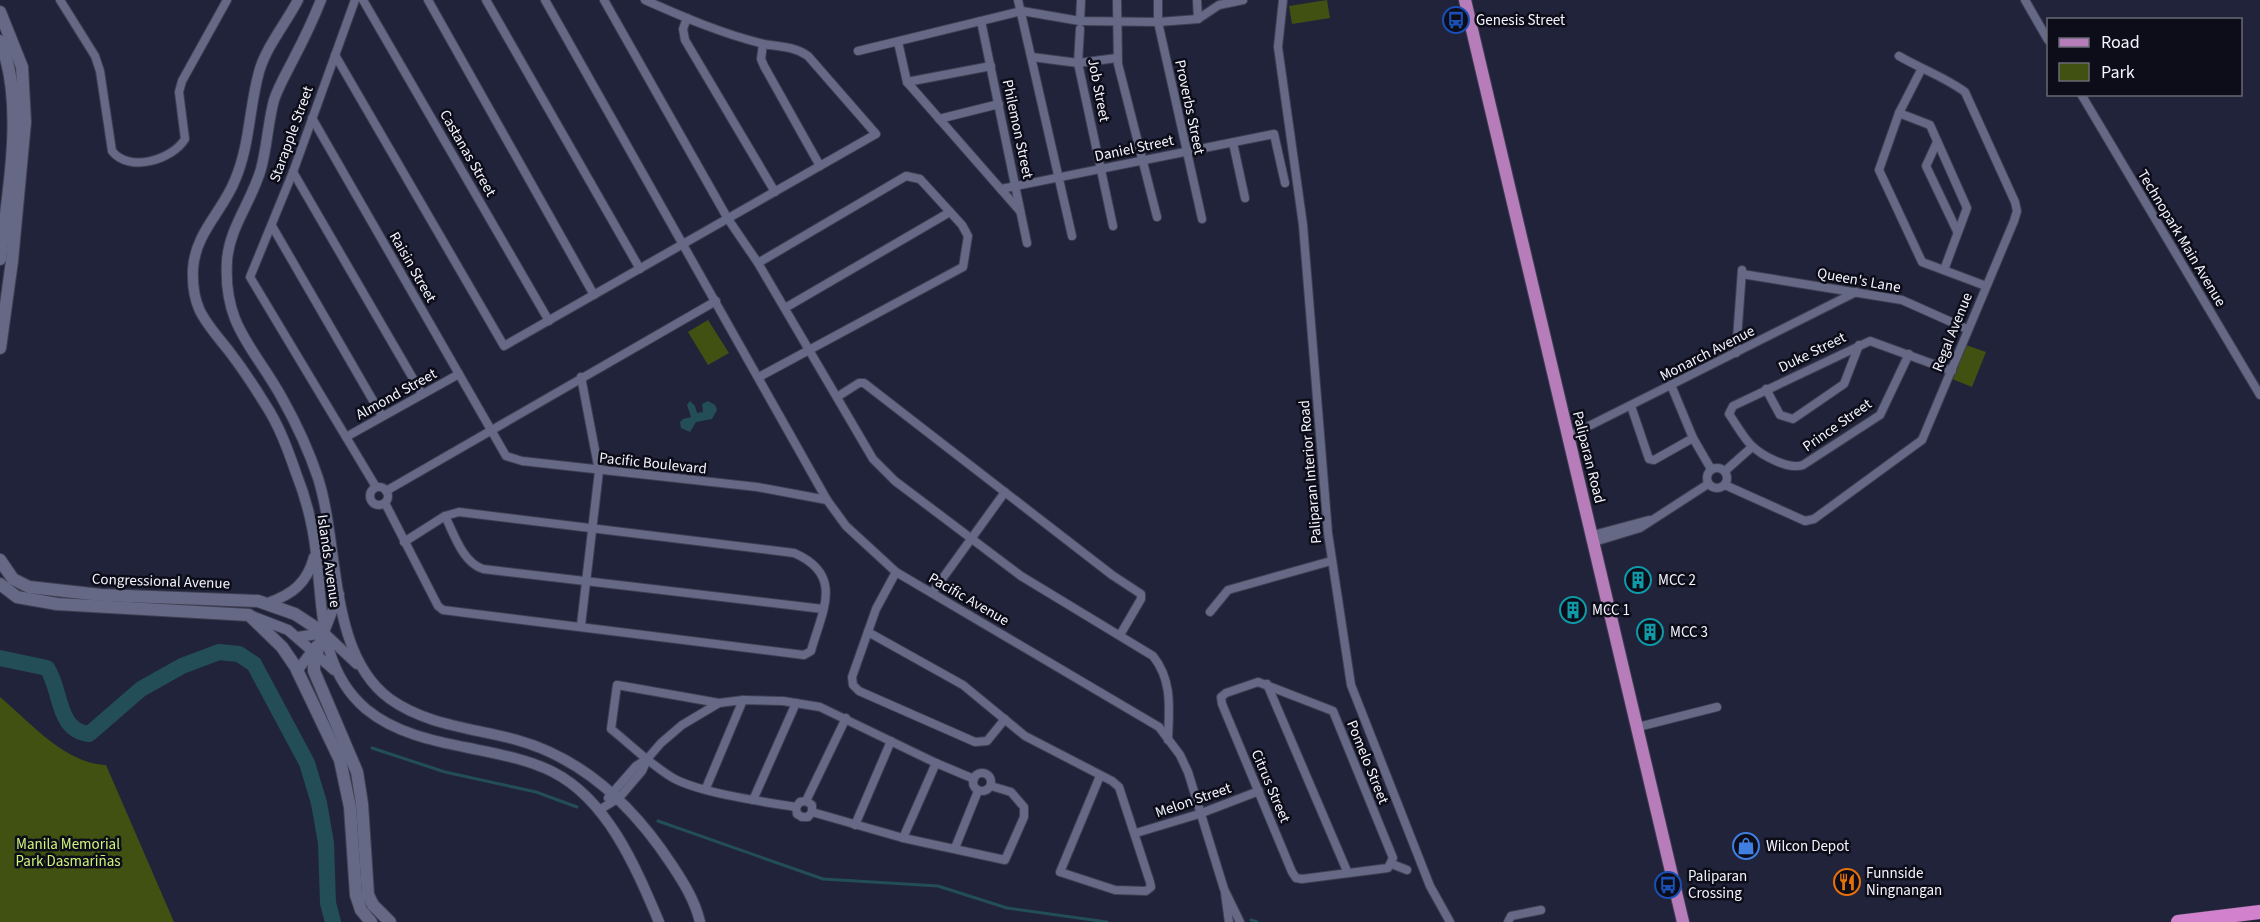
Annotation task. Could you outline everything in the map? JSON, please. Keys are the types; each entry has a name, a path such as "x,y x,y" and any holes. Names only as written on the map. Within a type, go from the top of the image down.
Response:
{"highway":[{"path":"2178,922 2260,912"}],"main road":[{"name":"Paliparan Road","path":"1465,0 1683,922"},
{"path":"0,12 22,67 25,122 12,261 0,348"},
{"path":"0,41 10,69 13,107 0,259"},
{"name":"Congressional Avenue","path":"0,560 13,579 29,587 101,595 199,597 268,603 306,619 324,633"},
{"name":"Congressional Avenue","path":"0,584 17,597 40,602 249,615"},
{"path":"249,615 282,647 297,670 333,741 345,775 350,807 356,895 361,910 371,922"},
{"path":"324,633 314,651 315,677 344,736 357,772 362,804 368,895 373,905 390,922"}],"street":[{"path":"60,0 95,56 100,71 112,151 124,161 136,163 171,154 185,139 179,92 182,81 227,0"},
{"name":"Islands Avenue","path":"298,0 260,69 242,161 231,189 196,248 193,267 194,294 201,318 228,350 267,406 299,481 316,551 324,633 338,675 350,693 384,722 427,739 526,761 571,783 598,810 623,848 659,922"},
{"name":"Islands Avenue","path":"321,0 274,100 261,169 232,233 226,278 234,321 282,397 318,477 333,542 346,631 359,667 379,689 406,708 443,723 535,746 567,760 616,795 644,825 675,869 691,896 700,922"},
{"name":"Starapple Street","path":"346,437 250,277 293,172 355,0"},
{"name":"Castanas Street","path":"363,0 549,321"},
{"path":"428,0 594,295"},
{"path":"486,0 640,269"},
{"name":"Pacific Avenue","path":"545,0 685,243 827,500 846,526 896,572 1158,727 1180,756 1188,772 1199,814 1224,889 1240,922"},
{"path":"604,0 728,219 785,308 808,351 881,470 1021,576 1153,656 1161,667 1169,693 1168,740"},
{"path":"335,55 504,346 876,134 808,56 800,50 763,44 687,18 645,0"},
{"path":"1018,0 1072,236"},
{"name":"Job Street","path":"1081,0 1077,63 1113,226"},
{"path":"1117,0 1117,58 1157,217"},
{"name":"Proverbs Street","path":"1158,0 1158,22 1202,219"},
{"path":"1197,0 1198,19"},
{"path":"858,51 1022,11 1080,25 1116,21 1158,22 1198,19 1219,5 1243,0"},
{"name":"Paliparan Interior Road","path":"1283,0 1278,47 1303,225 1331,561 1351,686 1430,886 1450,922"},
{"path":"2025,0 2047,37"},
{"path":"687,18 683,29 685,40 775,192"},
{"name":"Philemon Street","path":"981,21 1027,243"},
{"path":"898,42 907,82 1021,213"},
{"path":"763,44 761,59 764,66 820,166"},
{"name":"Regal Avenue","path":"1725,485 1805,522 1814,519 1922,440 2014,221 2015,202 1965,92 1951,81 1921,70 1899,56"},
{"path":"1032,57 1077,63 1117,58"},
{"path":"907,82 991,66"},
{"path":"1921,70 1899,113 1879,170 1922,262 1986,286"},
{"name":"Technopark Main Avenue","path":"2082,96 2260,395"},
{"path":"939,119 999,104"},
{"path":"1899,113 1930,125 1967,208 1944,270"},
{"name":"Raisin Street","path":"312,118 490,430"},
{"name":"Daniel Street","path":"1001,189 1274,134 1285,183"},
{"path":"1937,142 1926,166 1957,231"},
{"path":"1233,143 1245,198"},
{"path":"293,172 422,394"},
{"path":"758,264 906,176 920,179 962,225 968,236 963,267 759,377"},
{"path":"785,308 950,212"},
{"path":"272,225 382,416"},
{"name":"Queen's Lane","path":"1736,353 1742,272 1902,300 1967,329"},
{"name":"Monarch Avenue","path":"1569,436 1856,292"},
{"path":"387,491 716,301"},
{"name":"Duke Street","path":"1752,447 1729,414 1730,409 1766,389 1859,345 1870,341 1952,371"},
{"path":"1766,389 1780,415 1793,419 1844,384 1859,345"},
{"name":"Prince Street","path":"1752,447 1786,465 1796,468 1803,465 1880,415 1909,354"},
{"name":"Almond Street","path":"346,437 459,374"},
{"path":"581,377 599,471 581,626"},
{"path":"837,397 859,383 864,383 1112,575 1141,594 1120,635"},
{"path":"1671,386 1693,438 1711,469"},
{"path":"267,406 282,397"},
{"path":"1631,406 1649,459 1654,460 1693,438"},
{"name":"Pacific Boulevard","path":"490,430 506,456 522,461 757,487 827,500"},
{"path":"346,437 376,487 387,491"},
{"path":"1725,471 1752,447"},
{"path":"1720,468 1725,471 1728,478 1725,485 1714,488 1708,484 1707,474 1711,469 1720,468"},
{"path":"1594,538 1641,528 1708,484"},
{"path":"376,487 371,490 370,499 376,505 385,503 388,498 387,491"},
{"path":"932,593 1005,492"},
{"path":"385,503 404,542 442,610 804,655 811,651 823,609 827,583 804,557 794,553 591,530 459,512 445,516 404,542"},
{"path":"445,516 466,556 476,567 823,609"},
{"path":"268,603 300,587 308,577 316,551"},
{"path":"1209,612 1228,590 1331,561"},
{"path":"896,572 876,609 852,677 854,685 859,691 975,742 987,741 1005,719"},
{"path":"298,637 324,633 339,594"},
{"name":"Congressional Avenue","path":"249,615 276,624 298,637 338,675"},
{"path":"868,632 963,685 1024,736 1100,776 1119,787 1136,833 1150,882 1151,887 1146,891 1115,890 1059,872 1100,776"},
{"name":"Congressional Avenue","path":"324,633 359,667"},
{"path":"297,670 314,651"},
{"name":"Citrus Street","path":"1267,684 1258,682 1226,693 1221,697 1292,872 1296,878 1302,879 1347,872"},
{"path":"1267,684 1347,872 1390,866 1407,870"},
{"name":"Pomelo Street","path":"1267,684 1333,711 1393,858 1390,866"},
{"path":"796,807 753,800 674,778 611,729 617,686 719,703 743,700 796,703 820,707 936,763 974,778"},
{"path":"706,788 743,700"},
{"path":"598,810 642,771 648,758 682,725 719,703"},
{"path":"753,800 796,703"},
{"path":"1638,727 1717,707"},
{"path":"806,801 846,718"},
{"path":"855,825 891,741"},
{"path":"903,838 936,763"},
{"path":"979,774 986,774 991,779 991,786 985,791 978,791 973,786 974,778 979,774"},
{"path":"812,812 903,838 1005,860 1024,817 1024,807 1011,792 991,786"},
{"path":"955,848 978,791"},
{"name":"Melon Street","path":"1136,833 1199,814 1259,791"},
{"path":"806,801 812,805 812,812 808,817 802,818 797,814 796,807 800,802 806,801"},
{"name":"Pacific Avenue","path":"1224,889 1229,922"},
{"path":"1508,922 1511,916 1541,910"}],"green space":[{"path":"1327,0 1330,18 1292,24 1289,6"},
{"path":"708,320 729,353 708,365 688,332"},
{"path":"1966,345 1986,352 1972,387 1952,379"},
{"name":"Manila Memorial Park Dasmariñas","path":"0,697 48,740 62,749 91,763 106,765 174,922 0,922"}],"shaded area":[{"path":"690,401 697,413 703,412 702,404 708,401 715,405 717,410 712,419 696,422 690,432 681,428 680,422 691,417 687,405"}],"waterway":[{"path":"0,658 47,668 65,717 78,731 89,734 141,689 182,666 219,652 239,654 254,664 307,763 319,803 326,843 328,903 333,922"},
{"path":"372,748 445,772 536,792 577,807"},
{"path":"658,821 823,879 938,886 1007,908 1107,922"},
{"path":"1251,920 1257,922"}],"place":[{"name":"Genesis Street","path":"1456,20"},
{"name":"MCC 2","path":"1638,580"},
{"name":"MCC 1","path":"1573,610"},
{"name":"MCC 3","path":"1650,632"},
{"name":"Wilcon Depot","path":"1746,846"},
{"name":"Funnside Ningnangan","path":"1847,882"},
{"name":"Paliparan Crossing","path":"1668,885"}]}
